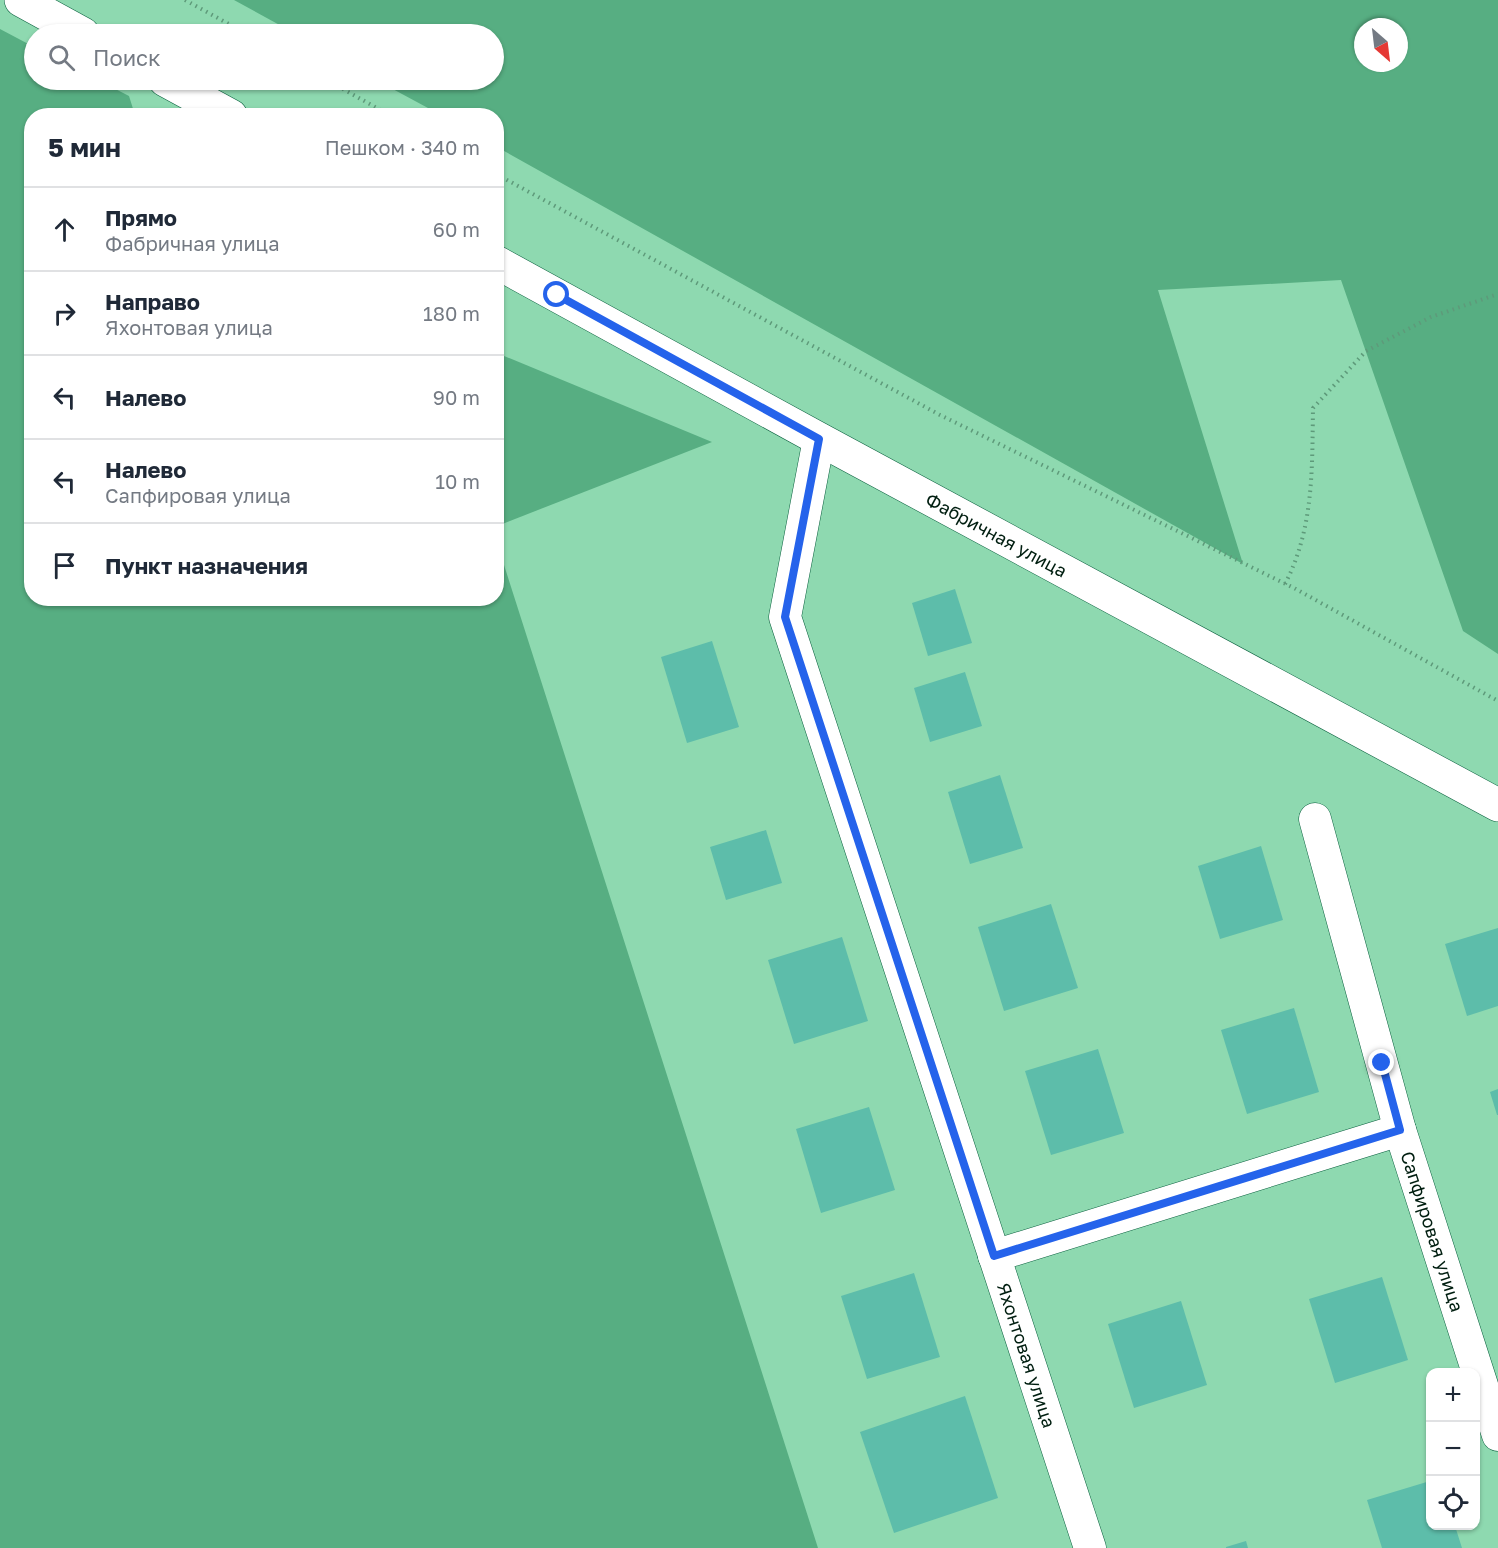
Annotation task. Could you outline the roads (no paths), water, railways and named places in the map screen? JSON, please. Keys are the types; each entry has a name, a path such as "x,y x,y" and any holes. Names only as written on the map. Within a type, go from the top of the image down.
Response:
{"street":[{"path":"21,0 65,24"},
{"path":"183,90 216,108"},
{"name":"Фабричная улица","path":"504,266 1498,805"},
{"name":"Яхонтовая улица","path":"819,439 785,617 1090,1548"},
{"name":"Сапфировая улица","path":"1315,819 1400,1130 1498,1435"},
{"path":"994,1256 1400,1130"}]}
